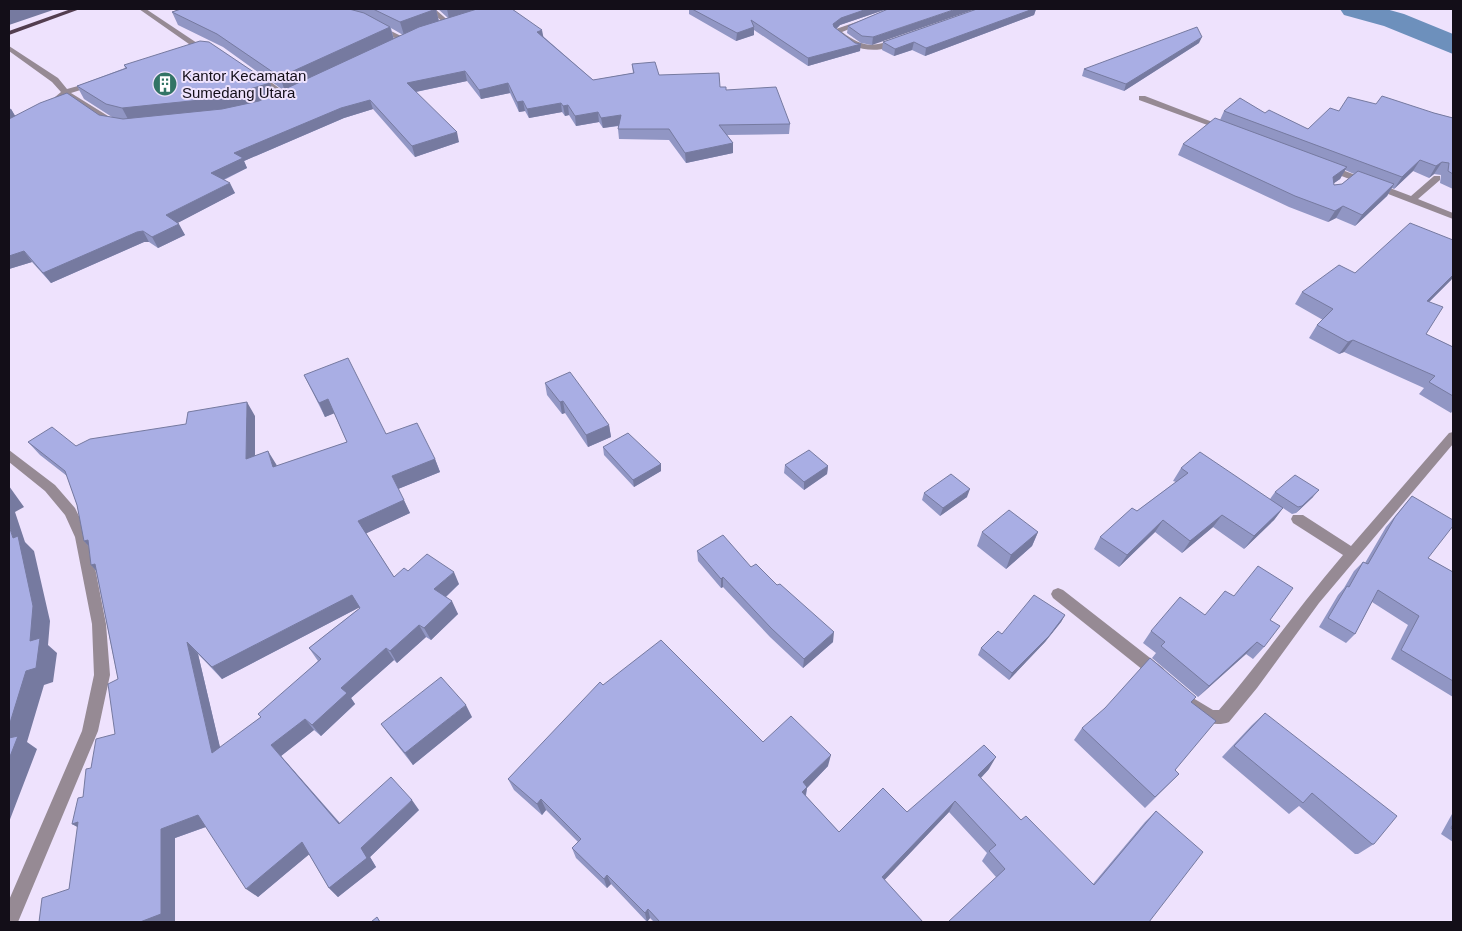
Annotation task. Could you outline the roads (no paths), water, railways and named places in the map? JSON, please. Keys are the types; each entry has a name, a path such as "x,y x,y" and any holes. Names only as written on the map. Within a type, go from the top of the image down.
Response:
{"main road":[{"path":"9,33 77,9"}],"street":[{"path":"142,9 206,49 189,52"},
{"path":"431,9 447,23"},
{"path":"871,19 838,33 858,47 867,49 905,38"},
{"path":"438,26 456,21"},
{"path":"371,23 405,40"},
{"path":"9,48 55,80 65,92 109,121 122,125"},
{"path":"248,70 285,96"},
{"path":"54,101 65,92 100,80"},
{"path":"274,101 301,88"},
{"path":"1142,98 1230,130"},
{"path":"1317,163 1348,179 1453,216"},
{"path":"1412,200 1437,178"},
{"path":"1184,697 1211,717 1223,717 1258,676 1314,599 1453,436"},
{"path":"9,454 50,488 70,512 82,537 99,624 102,675 90,731 9,922"},
{"path":"1298,519 1353,555"},
{"path":"1058,594 1170,684"}],"waterway":[{"path":"1354,9 1394,20 1453,45"}],"place":[{"name":"Kantor Kecamatan Sumedang Utara","path":"165,84"}]}
